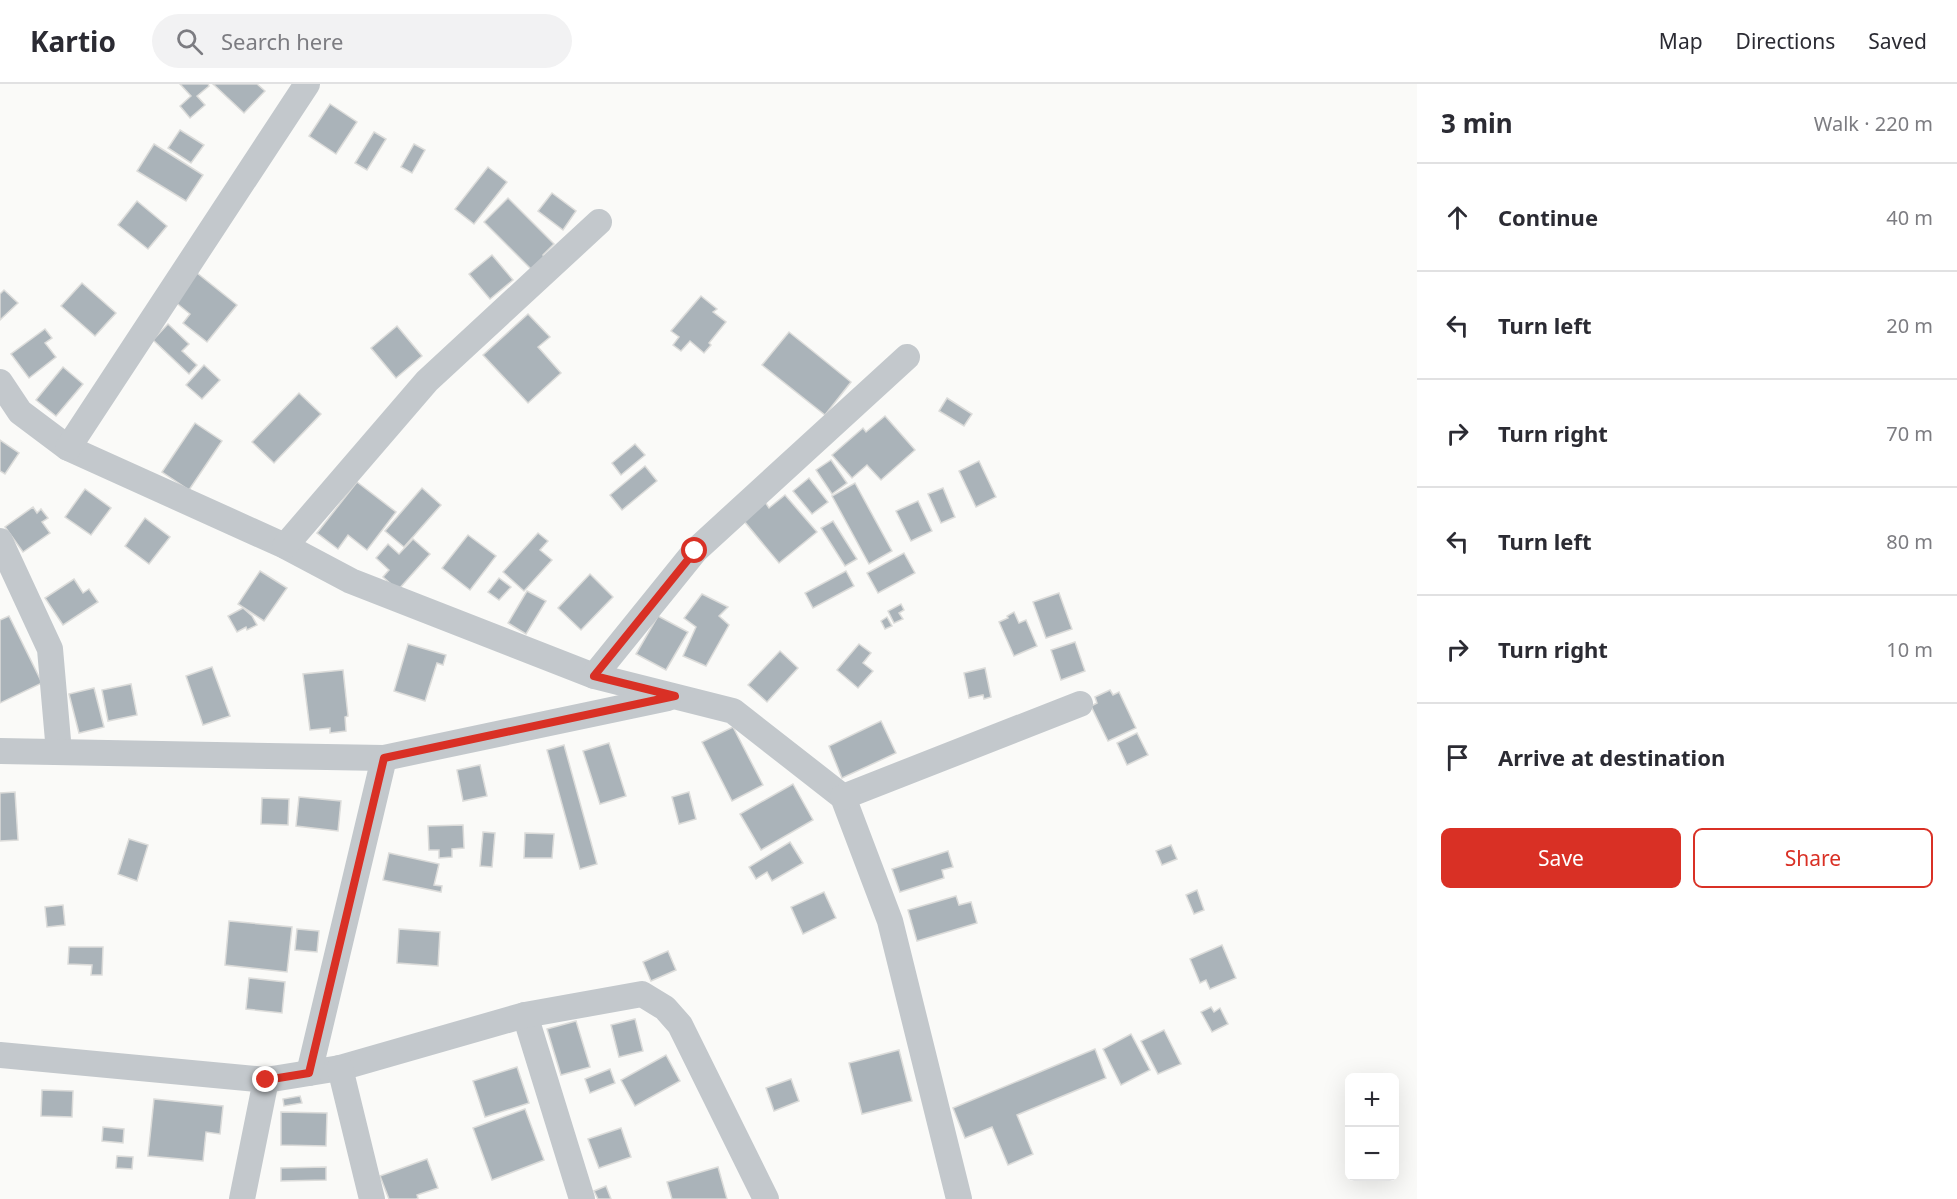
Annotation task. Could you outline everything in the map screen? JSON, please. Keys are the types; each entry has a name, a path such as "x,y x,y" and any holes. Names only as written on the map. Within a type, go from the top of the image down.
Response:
{"street":[{"path":"68,448 307,84"},
{"path":"285,546 427,381 599,222"},
{"path":"594,676 695,551 907,357"},
{"path":"0,382 10,412 68,448 285,546 351,581 594,676 732,711 843,797 891,921 959,1199"},
{"path":"0,541 50,649 59,752"},
{"path":"0,751 384,758 675,696"},
{"path":"843,797 1080,704"},
{"path":"309,1073 384,758"},
{"path":"0,1055 266,1080 340,1068 525,1015 642,994 665,1008 680,1025 766,1199"},
{"path":"525,1015 582,1199"},
{"path":"340,1068 372,1199"},
{"path":"242,1199 266,1080"}],"building":[{"path":"180,84 208,84 209,86 197,96 205,105 190,118 180,106 191,96"},
{"path":"213,84 257,84 265,91 244,113"},
{"path":"330,104 357,122 336,154 309,136"},
{"path":"180,130 204,145 191,163 168,148"},
{"path":"374,132 386,139 367,170 355,163"},
{"path":"154,144 203,175 186,201 137,171"},
{"path":"414,144 425,150 412,173 401,167"},
{"path":"488,167 507,182 474,224 455,209"},
{"path":"552,193 576,211 563,230 538,211"},
{"path":"508,198 554,244 532,270 484,222"},
{"path":"137,201 167,226 148,249 118,225"},
{"path":"492,255 513,280 490,299 469,274"},
{"path":"197,273 237,305 207,342 183,323 190,314 174,301"},
{"path":"82,283 116,313 95,336 61,306"},
{"path":"4,290 18,303 0,320 0,294"},
{"path":"701,296 717,309 713,312 726,322 704,353 690,341 681,351 673,345 679,337 671,331"},
{"path":"528,314 550,337 538,347 561,373 528,403 483,355"},
{"path":"168,324 189,344 182,351 197,365 189,374 153,340"},
{"path":"397,326 422,356 396,378 371,348"},
{"path":"45,329 52,338 45,343 56,357 29,378 11,354"},
{"path":"789,332 851,382 825,415 762,365"},
{"path":"204,365 220,380 202,399 186,385"},
{"path":"63,367 83,384 56,416 36,400"},
{"path":"299,393 321,414 274,463 252,442"},
{"path":"947,398 972,414 964,426 939,411"},
{"path":"885,416 915,450 881,480 867,465 852,478 832,455 863,428 866,432"},
{"path":"195,423 222,441 189,490 162,472"},
{"path":"0,440 19,453 5,474 0,471"},
{"path":"635,444 645,455 621,475 612,463"},
{"path":"831,460 847,483 832,494 816,470"},
{"path":"979,461 996,497 976,507 959,471"},
{"path":"645,466 657,481 622,510 610,495"},
{"path":"809,478 828,502 812,514 793,491"},
{"path":"357,482 396,512 367,550 348,535 338,549 317,533"},
{"path":"855,483 892,551 869,564 832,496"},
{"path":"422,488 441,505 404,547 385,531"},
{"path":"943,488 955,517 941,523 928,494"},
{"path":"85,489 111,508 91,535 65,517"},
{"path":"785,495 817,532 779,563 744,521 765,502 769,508"},
{"path":"918,501 932,531 911,541 896,511"},
{"path":"33,507 37,513 41,509 48,518 42,522 50,533 23,552 5,527"},
{"path":"145,518 170,537 149,564 125,546"},
{"path":"833,521 857,559 845,566 821,528"},
{"path":"538,533 548,541 540,550 552,560 524,591 503,572"},
{"path":"468,535 496,556 470,590 442,568"},
{"path":"413,539 430,554 398,590 383,577 389,570 376,558 388,544 399,554"},
{"path":"904,553 915,573 878,593 867,573"},
{"path":"260,571 287,588 264,621 238,604"},
{"path":"846,571 854,586 813,608 805,593"},
{"path":"590,574 613,597 581,630 558,608"},
{"path":"499,578 511,587 499,600 488,592"},
{"path":"74,579 83,593 89,589 98,602 63,625 45,598"},
{"path":"527,591 546,601 526,634 508,623"},
{"path":"1059,593 1072,629 1046,638 1033,602"},
{"path":"702,594 728,607 719,616 729,625 706,666 683,656 696,627 684,618"},
{"path":"901,604 904,610 899,613 903,619 894,623 888,611"},
{"path":"243,608 252,616 257,625 237,632 228,616"},
{"path":"1014,612 1019,623 1026,620 1037,646 1014,656 999,622"},
{"path":"9,616 42,683 0,703 0,620"},
{"path":"658,616 688,632 666,670 636,654"},
{"path":"887,617 892,626 885,629 881,621"},
{"path":"1075,642 1085,671 1061,680 1051,650"},
{"path":"408,644 446,655 443,665 437,663 425,701 394,691"},
{"path":"859,644 871,653 863,663 873,671 858,688 837,670"},
{"path":"780,651 798,668 767,702 748,685"},
{"path":"212,667 230,716 203,725 186,676"},
{"path":"985,668 991,697 984,699 983,695 969,698 964,673"},
{"path":"343,670 348,716 345,717 346,731 330,733 330,728 310,730 303,674"},
{"path":"131,684 137,715 108,721 102,690"},
{"path":"94,688 104,727 79,733 69,694"},
{"path":"1110,690 1113,695 1119,692 1136,728 1108,741 1091,706 1097,703 1095,697"},
{"path":"881,721 896,753 842,778 829,746"},
{"path":"733,727 763,785 732,801 702,742"},
{"path":"1137,733 1148,755 1127,765 1117,743"},
{"path":"609,743 626,796 600,804 583,751"},
{"path":"564,745 597,864 580,869 547,750"},
{"path":"480,765 487,796 463,801 457,770"},
{"path":"793,784 813,820 761,850 740,814"},
{"path":"15,792 18,840 0,841 0,793"},
{"path":"689,792 696,819 679,824 672,797"},
{"path":"299,797 341,801 338,831 296,826"},
{"path":"262,798 289,799 288,825 261,824"},
{"path":"463,825 464,848 452,849 452,857 439,858 439,850 429,850 428,826"},
{"path":"483,832 495,833 492,867 480,866"},
{"path":"525,833 554,834 552,858 524,858"},
{"path":"129,839 148,845 137,881 118,874"},
{"path":"790,842 803,863 772,881 767,872 756,879 749,867"},
{"path":"1171,845 1177,859 1162,865 1156,851"},
{"path":"948,851 953,867 942,870 944,878 900,892 892,869"},
{"path":"389,853 439,864 434,885 442,886 441,892 383,880"},
{"path":"1197,890 1204,910 1194,914 1186,895"},
{"path":"824,892 836,918 803,934 791,907"},
{"path":"956,896 959,905 971,902 977,923 917,941 908,910"},
{"path":"63,905 65,925 47,927 45,907"},
{"path":"229,921 292,927 287,972 225,965"},
{"path":"297,929 319,931 317,952 295,950"},
{"path":"399,929 440,932 438,966 397,963"},
{"path":"1222,945 1236,978 1210,989 1206,980 1200,983 1190,959"},
{"path":"69,947 103,947 102,975 91,975 92,965 68,964"},
{"path":"668,951 676,970 651,981 643,962"},
{"path":"249,978 285,982 282,1013 246,1009"},
{"path":"1211,1007 1214,1012 1220,1008 1228,1024 1212,1032 1201,1012"},
{"path":"635,1019 643,1051 619,1057 611,1025"},
{"path":"576,1021 590,1067 561,1075 547,1029"},
{"path":"1164,1030 1181,1064 1158,1074 1141,1041"},
{"path":"1131,1034 1150,1070 1121,1085 1103,1049"},
{"path":"1095,1049 1106,1078 1017,1115 1033,1154 1008,1165 992,1127 965,1138 953,1108"},
{"path":"899,1050 912,1101 862,1114 849,1063"},
{"path":"666,1055 680,1081 635,1106 621,1080"},
{"path":"517,1067 529,1103 485,1117 473,1081"},
{"path":"610,1069 615,1083 590,1093 585,1079"},
{"path":"791,1079 799,1101 774,1111 766,1088"},
{"path":"42,1090 73,1091 72,1117 41,1116"},
{"path":"300,1096 302,1103 284,1106 283,1099"},
{"path":"154,1099 223,1106 220,1134 206,1132 203,1161 148,1156"},
{"path":"525,1109 544,1160 492,1180 473,1128"},
{"path":"281,1112 327,1113 326,1146 281,1145"},
{"path":"103,1127 124,1129 123,1143 102,1141"},
{"path":"621,1128 631,1157 599,1168 588,1139"},
{"path":"117,1156 133,1157 132,1169 116,1168"},
{"path":"427,1159 438,1188 417,1195 416,1199 389,1199 380,1176"},
{"path":"326,1167 326,1180 281,1181 281,1168"},
{"path":"718,1167 727,1199 672,1199 667,1182"},
{"path":"606,1186 611,1199 598,1199 594,1191"}],"route":[{"path":"266,1080 309,1073 384,758 675,696 594,676 695,551"}]}
